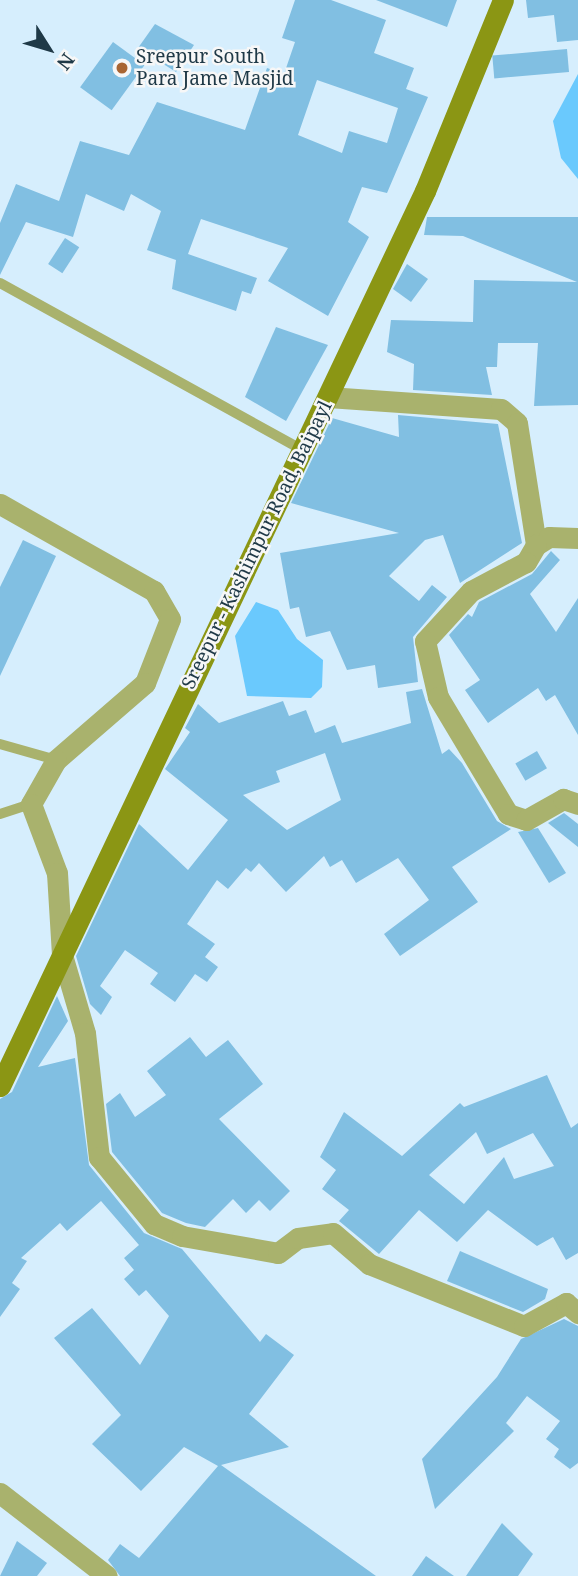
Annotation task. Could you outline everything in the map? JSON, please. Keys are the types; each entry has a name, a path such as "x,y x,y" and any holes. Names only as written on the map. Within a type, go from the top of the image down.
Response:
{"street":[{"name":"Sreepur - Kashimpur Road, Baipayl","path":"0,1086 425,191 503,0"},
{"path":"328,397 502,409 517,423 536,545"},
{"path":"0,504 154,591 170,618 145,683 56,760 31,804 57,873 62,955 85,1034 99,1157 154,1224 212,1244 278,1253 298,1238 332,1233 369,1264 524,1326 566,1303 578,1313"},
{"path":"578,538 550,537 536,545 526,562 471,591 425,641 438,697 508,814 526,820 563,799 578,804"},
{"path":"0,1493 107,1576"}],"lane":[{"path":"0,283 301,449"},
{"path":"0,744 56,760"},
{"path":"0,814 31,804"}],"water":[{"path":"578,74 578,179 561,158 553,121"},
{"path":"256,602 278,610 297,639 323,660 322,687 311,698 247,696 235,636"}],"building":[{"path":"295,0 331,0 386,20 374,53 414,68 406,89 428,97 387,193 362,187 348,222 369,237 328,316 268,281 288,248 201,219 188,254 257,278 251,294 242,291 236,311 172,289 176,260 147,250 161,211 131,194 124,211 86,194 73,237 26,222 0,275 0,223 16,184 59,201 80,141 129,155 157,102 245,130 267,68 284,74 295,42 282,38","holes":["317,80 398,108 387,143 349,131 342,153 298,135"]},
{"path":"376,0 457,0 447,27"},
{"path":"526,0 578,0 578,40 557,42 554,15 528,18"},
{"path":"155,24 194,45 176,72 138,48"},
{"path":"113,42 145,65 112,110 80,87"},
{"path":"567,49 569,72 494,78 492,56"},
{"path":"427,217 578,217 578,405 534,406 538,343 498,343 497,367 486,367 492,395 413,390 414,364 387,352 391,320 473,322 474,280 577,282 463,236 424,235"},
{"path":"65,238 79,247 62,273 48,264"},
{"path":"407,264 428,279 411,302 393,289"},
{"path":"276,327 328,345 286,421 245,397"},
{"path":"398,415 498,424 522,543 460,583 443,535 425,540 389,576 419,601 432,585 447,597 413,637 418,682 378,688 375,665 347,670 330,631 306,637 299,607 290,609 280,553 399,533 291,503 332,418 399,437"},
{"path":"23,540 56,556 0,676 0,587"},
{"path":"551,551 560,560 530,594 556,632 578,598 578,735 555,695 546,701 538,688 488,723 465,690 480,680 449,635 468,614 472,617 479,602 532,574"},
{"path":"422,689 442,754 449,749 462,763 497,821 511,829 452,867 478,902 400,956 384,934 429,900 398,858 356,883 342,860 330,867 324,856 286,892 259,863 251,872 246,868 228,889 217,880 187,924 215,944 205,957 218,967 207,982 195,974 175,1002 150,984 158,973 125,950 100,986 112,997 101,1015 90,1004 76,956 139,824 188,870 228,820 165,769 190,732 185,728 198,704 219,723 283,701 289,716 306,710 315,733 335,725 342,743 411,723 406,692","holes":["325,753 341,800 287,830 243,795 280,782 276,771"]},
{"path":"537,751 547,768 525,781 515,764"},
{"path":"564,813 578,824 578,847 548,823"},
{"path":"538,828 566,873 549,883 518,832"},
{"path":"57,996 68,1021 38,1067 75,1058 89,1165 144,1233 182,1249 260,1342 266,1334 294,1355 249,1414 289,1447 221,1465 376,1576 120,1576 108,1560 120,1544 139,1558 218,1466 184,1447 141,1491 92,1444 121,1415 54,1338 92,1308 140,1365 169,1316 146,1290 139,1296 124,1279 134,1270 124,1258 139,1245 101,1201 67,1231 60,1223 21,1258 27,1261 12,1283 20,1289 0,1317 0,1099 12,1092"},
{"path":"190,1037 206,1057 228,1040 263,1084 219,1119 290,1191 270,1211 259,1200 246,1213 233,1199 205,1227 186,1223 162,1213 112,1152 106,1104 120,1093 135,1117 166,1095 147,1071"},
{"path":"547,1075 571,1128 578,1123 578,1253 566,1260 553,1237 537,1246 488,1210 457,1242 419,1210 379,1254 339,1221 349,1210 322,1189 336,1170 320,1157 344,1112 402,1156 460,1103 464,1107","holes":["476,1132 487,1154 533,1133 554,1166 514,1179 504,1157 464,1204 429,1175"]},
{"path":"460,1251 548,1289 545,1299 523,1312 447,1281"},
{"path":"564,1319 578,1326 578,1463 570,1469 554,1457 559,1449 546,1439 560,1421 527,1396 506,1423 514,1431 435,1509 422,1459 497,1377 521,1339"},
{"path":"502,1523 533,1554 518,1576 466,1576"},
{"path":"17,1541 47,1563 37,1576 0,1576"},
{"path":"426,1556 454,1576 412,1576"}],"place":[{"name":"Sreepur South Para Jame Masjid","path":"122,68"}]}
